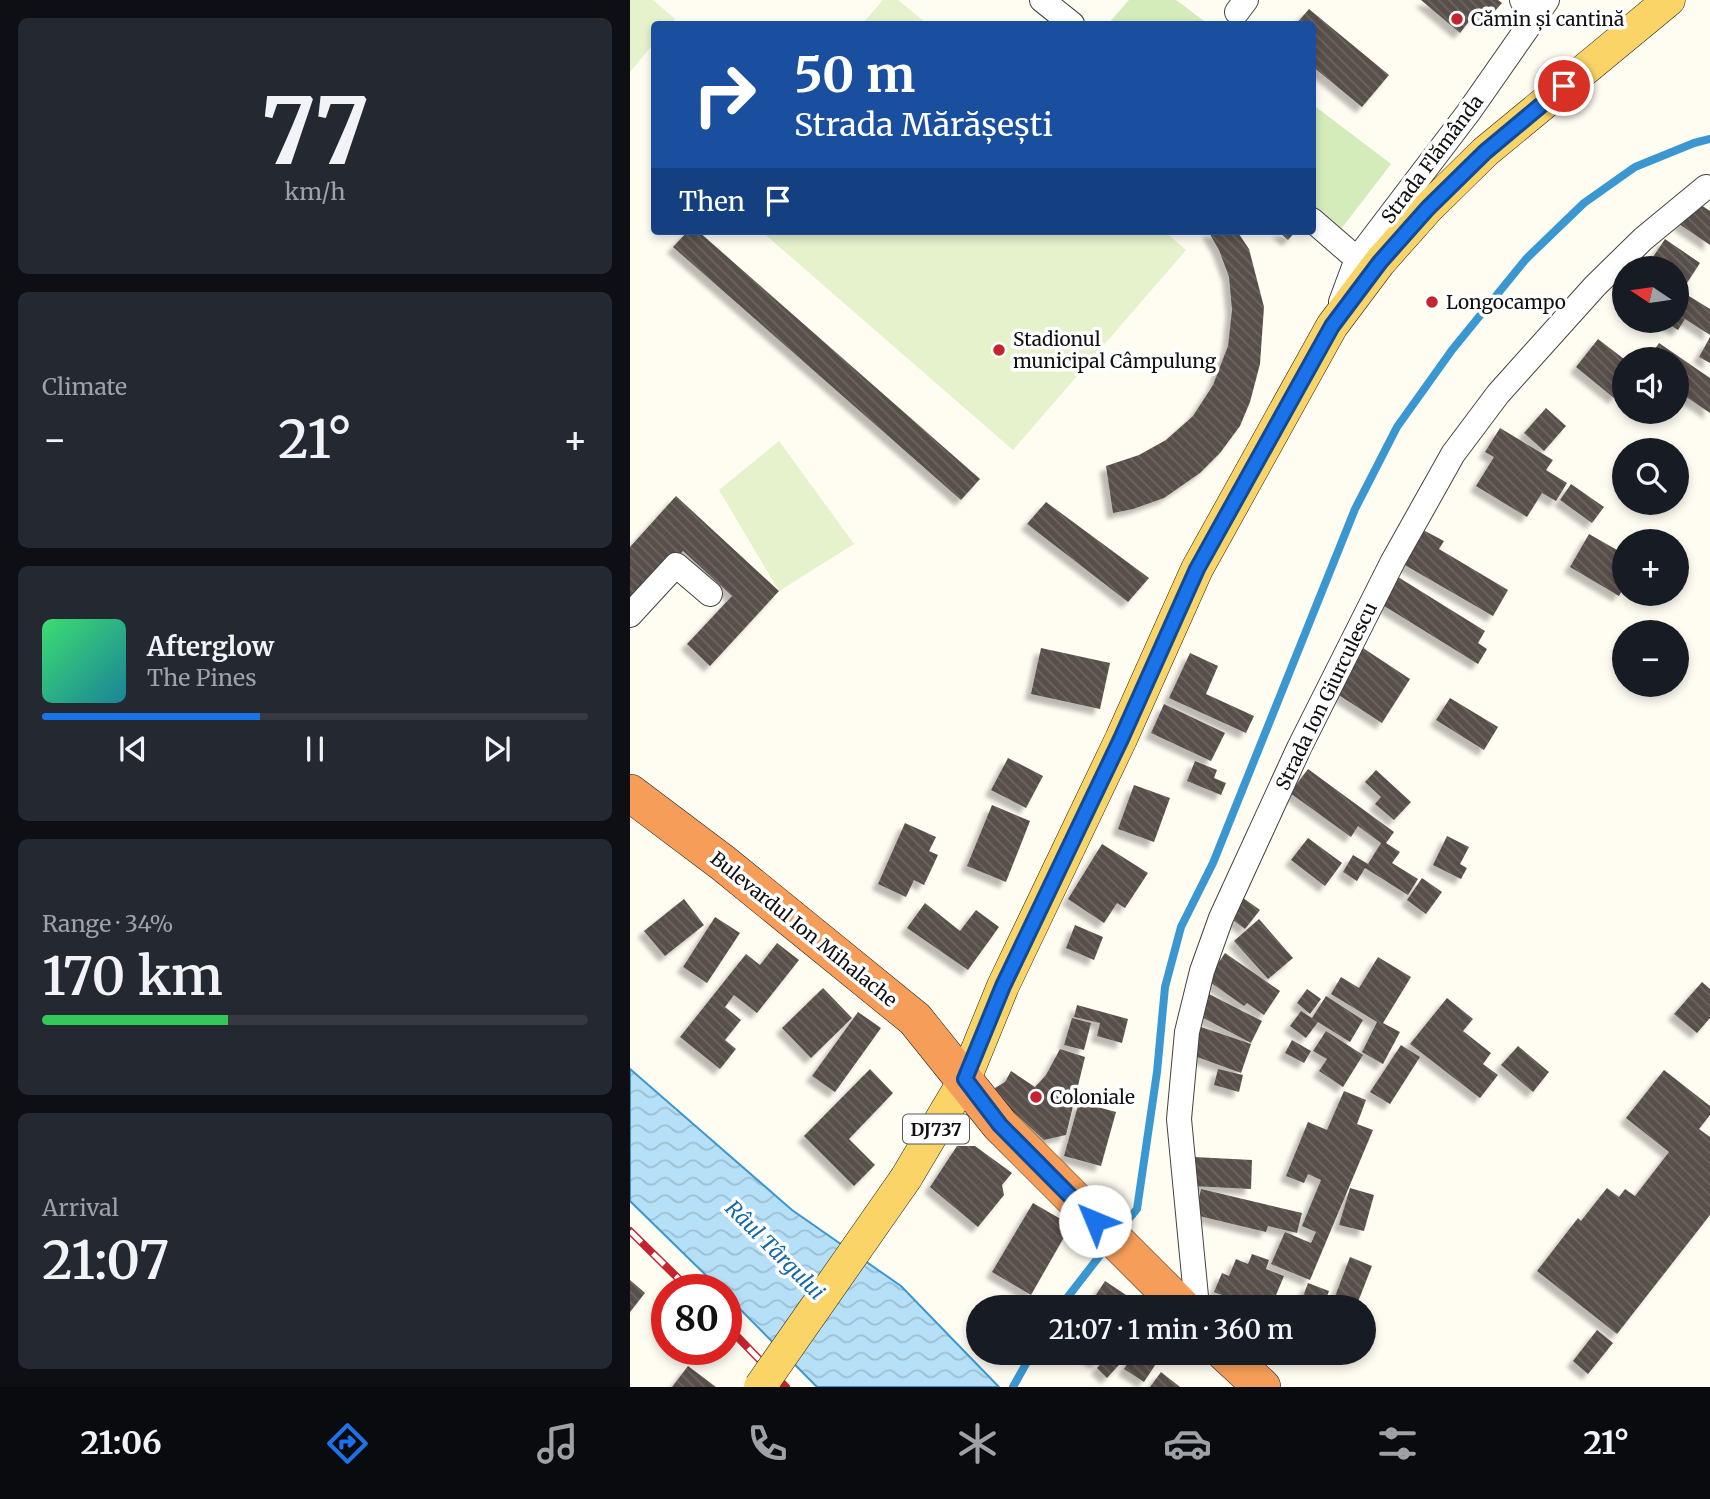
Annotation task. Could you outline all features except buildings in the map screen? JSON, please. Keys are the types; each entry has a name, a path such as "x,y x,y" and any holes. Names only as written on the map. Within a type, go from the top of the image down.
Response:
{"highway":[{"name":"Bulevardul Ion Mihalache","path":"630,793 723,863 915,1019 1000,1125 1170,1295"},
{"path":"1238,1365 1262,1387"}],"main road":[{"name":"DJ737","path":"760,1387 906,1178 965,1079 1003,986 1121,739 1197,569 1332,326 1380,262 1428,208 1485,152 1669,0"}],"street":[{"path":"1042,0 1068,21"},
{"path":"1522,0 1533,23"},
{"name":"Strada Flămânda","path":"1332,326 1357,259 1533,23 1547,0"},
{"name":"Strada Ion Giurculescu","path":"1196,1295 1179,1119 1187,1032 1202,971 1221,918 1299,748 1393,561 1453,454 1498,394 1595,286 1643,239 1706,187"},
{"path":"1316,223 1357,259"},
{"path":"630,615 676,565 710,594"}],"green space":[{"path":"630,0 653,0 675,19 651,21 651,47 630,72"},
{"path":"883,0 898,0 923,21 865,21"},
{"path":"1129,0 1176,0 1204,21 1111,21"},
{"path":"1316,107 1391,164 1341,229 1316,208"},
{"name":"Stadionul municipal Câmpulung","path":"766,235 1169,235 1186,250 1013,450"},
{"path":"779,441 854,544 779,591 719,490"}],"water":[{"name":"Râul Târgului","path":"630,1069 792,1210 901,1286 966,1353 966,1365 978,1365 999,1387 817,1387 742,1311 742,1274 705,1274 630,1201"}],"waterway":[{"path":"1118,1232 1137,1209 1157,1072 1165,987 1181,927 1213,863 1355,509 1397,427 1452,350 1526,259 1584,203 1635,167 1710,139"},
{"path":"1069,1295 1108,1245"},
{"path":"1013,1387 1025,1365"}],"railway":[{"path":"630,1231 674,1274"},
{"path":"742,1342 786,1387"}],"place":[{"name":"Cămin și cantină","path":"1457,19"},
{"name":"Longocampo","path":"1432,302"},
{"name":"Stadionul municipal Câmpulung","path":"999,350"},
{"name":"Coloniale","path":"1036,1097"}],"route":[{"path":"1095,1221 1000,1125 965,1079 995,1005 1121,739 1197,569 1332,326 1380,262 1428,208 1485,152 1564,86"}]}
